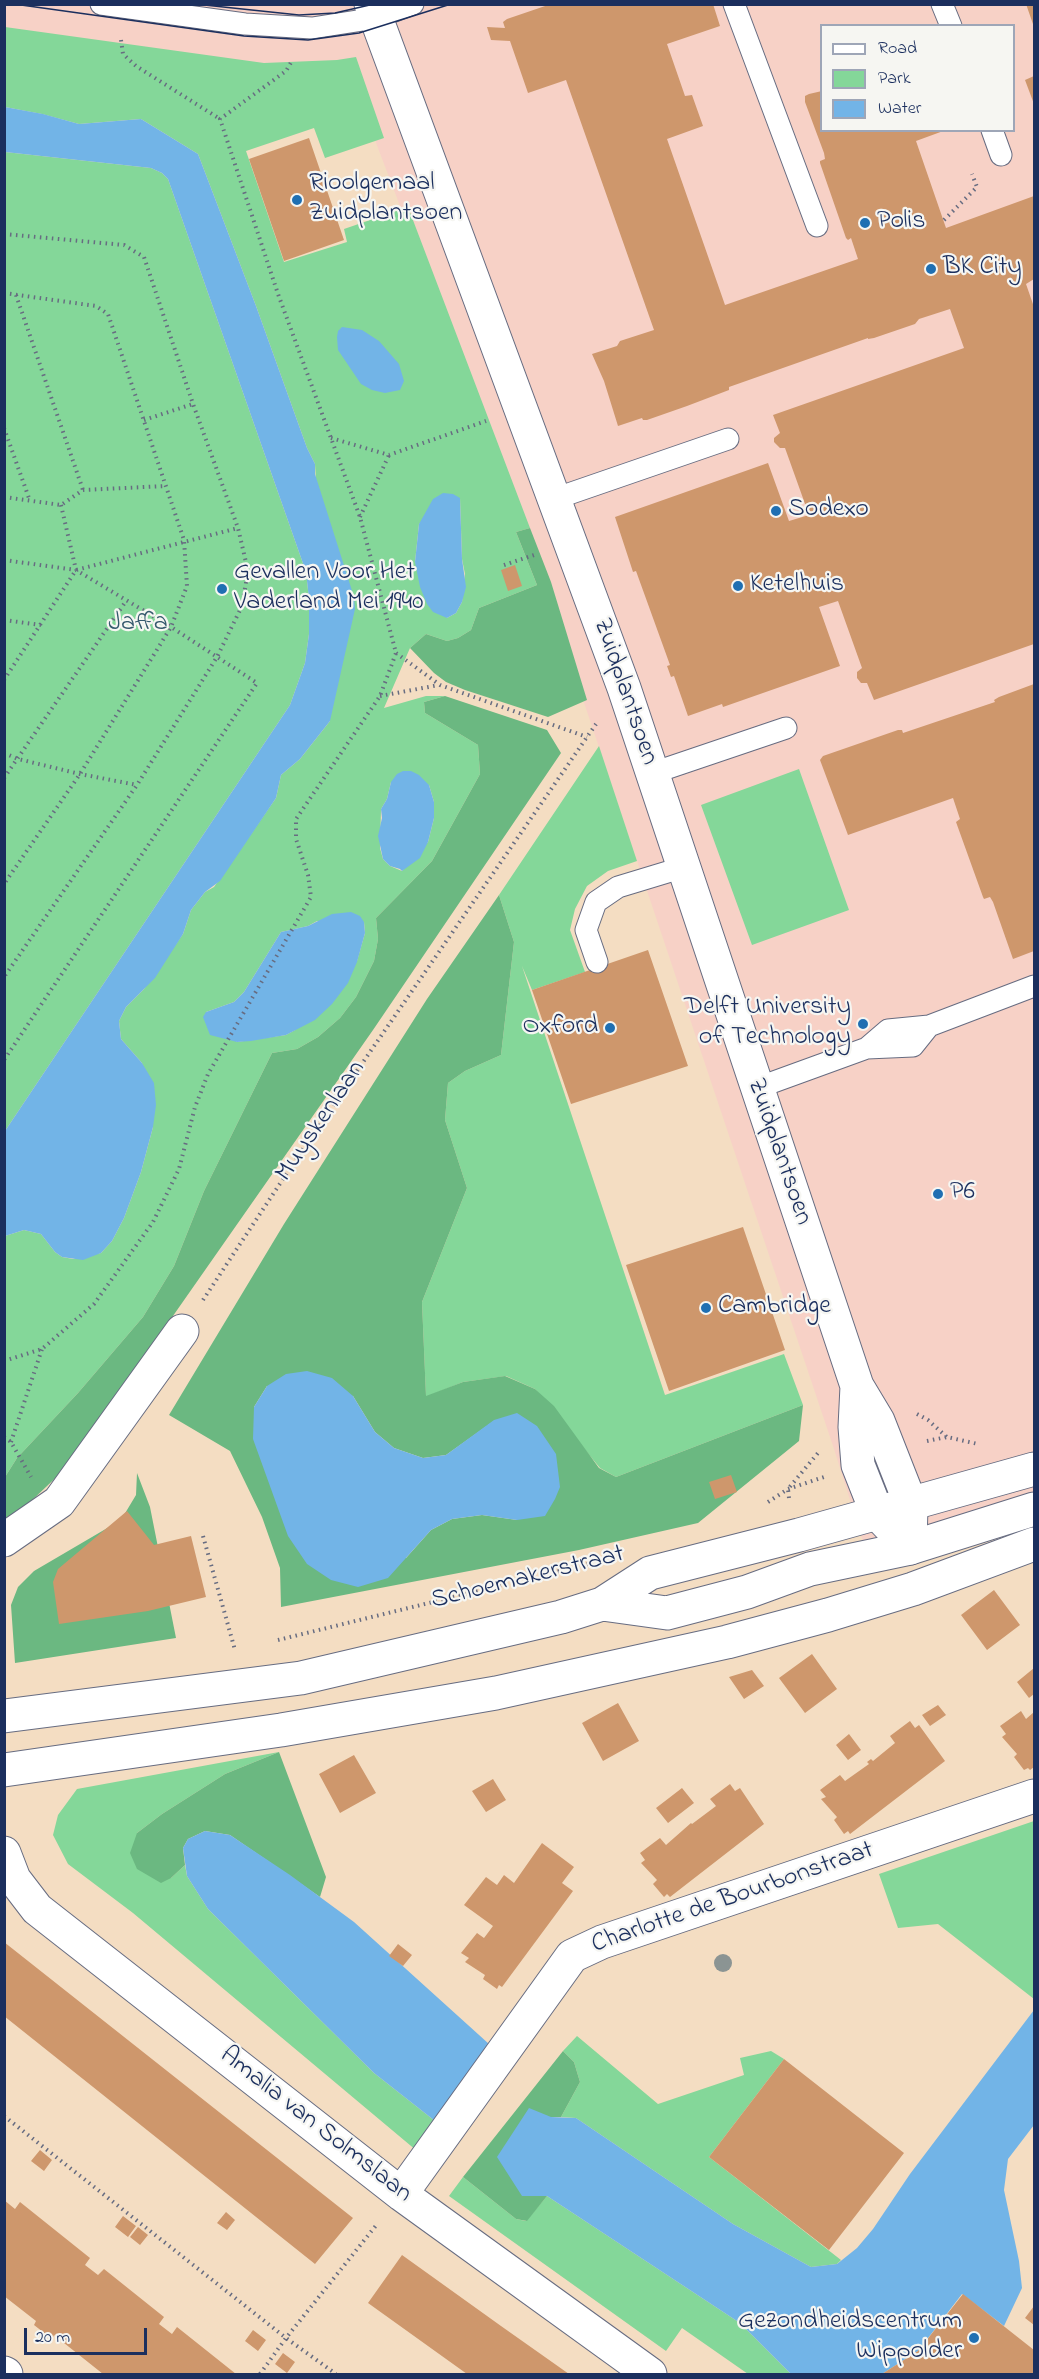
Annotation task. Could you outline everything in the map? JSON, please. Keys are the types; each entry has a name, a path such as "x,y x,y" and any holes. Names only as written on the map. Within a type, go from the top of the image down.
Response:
{"street":[{"name":"Zuidplantsoen","path":"373,11 624,688 857,1386 878,1421 911,1505 910,1548"},
{"path":"4,1540 59,1502 182,1331"},
{"name":"Zuidplantsoen","path":"857,1386 855,1427 858,1466 877,1514 910,1548"},
{"name":"Schoemakerstraat","path":"4,1716 301,1678 561,1617 602,1604 650,1573 911,1505 1035,1469"},
{"name":"Schoemakerstraat","path":"602,1604 667,1613 747,1592 810,1569 910,1548 1035,1509"},
{"path":"4,1770 281,1730 496,1693 727,1642 828,1615 913,1589 1026,1547"},
{"name":"Charlotte de Bourbonstraat","path":"401,2194 572,1956 602,1942 1035,1796"},
{"name":"Amalia van Solmslaan","path":"4,1853 14,1879 37,1909 401,2194 650,2374"}],"lane":[{"path":"109,6 245,24 312,28 373,11 413,4"},
{"path":"734,4 817,226"},
{"path":"942,4 950,24"},
{"path":"993,132 1001,155"},
{"path":"554,499 728,439"},
{"path":"652,773 786,728"},
{"path":"597,962 586,930 596,902 618,887 684,867"},
{"path":"757,1088 867,1048 913,1046 929,1026 1035,986"}],"path":[{"path":"4,1361 42,1349 94,1304 153,1222 179,1169 195,1107 208,1074 310,897 308,875 296,839 296,819 380,696 396,653 360,517 278,294 220,119 136,66 123,54 109,6"},
{"path":"220,119 286,71 294,57 296,27"},
{"path":"944,220 977,187 969,164"},
{"path":"4,234 124,245 144,257 193,404 238,528 248,571 242,606 217,657 137,784 4,977"},
{"path":"4,292 96,306 108,314 184,540 187,586 171,627 80,774 4,884"},
{"path":"16,295 83,490"},
{"path":"144,420 193,404"},
{"path":"331,438 389,455 521,409"},
{"path":"4,428 30,501"},
{"path":"360,517 389,455"},
{"path":"4,497 61,505 83,490 166,486"},
{"path":"61,505 76,570"},
{"path":"4,680 76,570 184,540 238,528"},
{"path":"4,560 76,570 171,627 257,683 4,1060"},
{"path":"4,778 126,600"},
{"path":"4,620 41,625"},
{"path":"396,653 440,685 587,737"},
{"path":"380,696 440,685"},
{"name":"Muyskenlaan","path":"182,1331 299,1155 587,737 624,688"},
{"path":"4,753 18,759 80,774 137,784"},
{"path":"10,1442 42,1349"},
{"path":"4,1437 10,1442 32,1479 59,1502"},
{"path":"892,1453 946,1437 980,1444"},
{"path":"762,1506 788,1489 858,1466"},
{"path":"203,1536 235,1651 246,1648"},
{"name":"Schoemakerstraat","path":"269,1642 601,1561"},
{"path":"4,2116 286,2338 336,2374"},
{"path":"260,2374 401,2194"}],"shaded area":[{"name":"Delft University of Technology","path":"4,5 1034,5 1034,1503 867,1554 834,1449 549,598 351,77 5,48"}],"green space":[{"path":"5,27 264,63 356,57 384,138 325,158 314,128 246,151 284,262 347,242 344,229 408,207 530,528 516,532 537,585 479,608 471,630 458,638 447,641 426,634 410,648 384,708 426,696 445,696 424,702 425,713 478,745 480,774 432,861 376,918 378,939 374,961 356,997 340,1018 318,1037 297,1049 272,1053 204,1191 174,1266 143,1317 78,1393 17,1458 5,1477 5,1236 24,1230 41,1234 55,1252 62,1257 73,1259 101,1253 112,1241 124,1218 141,1172 153,1127 142,1063 121,1039 119,1021 126,1007 144,989 183,934 191,910 205,892 214,887 276,798 281,775 300,759 330,721 315,464 307,448 198,154 141,119 79,124 5,107","holes":["460,498 462,559 465,574 462,602 456,613 447,618 415,562 419,524","391,782 429,785 434,802 434,818 428,842 402,871 390,866 383,859 380,848 381,809 387,799","317,921 364,922 365,933 357,961 295,1030 286,1035 237,1042 206,1012 234,1002 244,992 281,932 308,926"]},
{"name":"Jaffa","path":"5,152 151,168 168,179 306,572 309,634 305,663 290,705 5,1131"},
{"path":"530,528 551,582 587,700 548,717 446,682 410,648 426,634 447,641 458,638 471,630 479,608 537,585 516,532"},
{"path":"445,696 547,730 561,753 373,1030 68,1466 26,1506 5,1520 5,1477 17,1458 78,1393 143,1317 174,1266 204,1191 272,1053 297,1049 318,1037 340,1018 356,997 374,961 378,939 376,918 432,861 480,774 478,745 425,713 424,702"},
{"path":"599,746 637,861 608,871 587,886 575,909 570,930 585,972 532,990 522,966 665,1395 784,1354 803,1405 616,1477 600,1468 535,1389 506,1376 463,1382 426,1397 422,1302 467,1188 445,1120 448,1083 465,1071 501,1055 514,942 499,895"},
{"path":"799,769 849,910 752,945 701,805"},
{"path":"499,895 514,942 501,1055 465,1071 448,1083 445,1120 467,1188 422,1302 426,1396 463,1382 505,1376 535,1389 554,1406 599,1468 616,1477 803,1405 799,1441 698,1523 579,1550 281,1607 280,1568 262,1517 230,1451 169,1415 284,1224 427,999","holes":["267,1386 353,1396 375,1432 394,1448 423,1458 446,1455 494,1421 517,1520 482,1515 452,1519 431,1530 406,1558 254,1416 254,1407"]},
{"path":"137,1473 150,1507 176,1638 15,1663 11,1605 18,1587 34,1571 121,1520 136,1495"},
{"path":"279,1752 225,1774 162,1814 137,1833 171,1878 185,1865 187,1876 208,1909 374,2073 435,2121 417,2151 133,1913 68,1864 53,1835 58,1815 77,1789"},
{"path":"279,1752 326,1877 320,1897 230,1835 205,1831 188,1839 183,1848 185,1865 171,1878 161,1883 137,1869 130,1853 137,1833 162,1814 225,1774"},
{"path":"1034,1821 1034,1999 938,1924 898,1928 879,1874"},
{"path":"577,2036 658,2104 744,2075 740,2058 771,2051 784,2059 709,2157 841,2260 837,2264 811,2267 733,2224 576,2118 561,2117 580,2082 574,2062 563,2051"},
{"path":"563,2051 574,2062 580,2082 561,2117 551,2117 547,2196 527,2221 516,2219 463,2177"},
{"path":"463,2177 516,2219 526,2221 547,2196 740,2323 791,2374 748,2374 682,2328 666,2351 449,2196"}],"water":[{"path":"5,107 79,124 141,119 198,154 307,448 315,464 315,474 354,597 355,609 330,721 300,759 281,775 276,798 220,881 205,892 191,910 183,934 155,978 126,1007 119,1021 121,1039 142,1063 154,1083 156,1105 153,1127 141,1172 124,1218 112,1241 101,1253 83,1260 62,1257 41,1234 24,1230 5,1236 5,1131 290,705 305,663 309,634 309,599 306,572 168,179 151,168 5,152"},
{"path":"342,327 362,330 379,341 399,364 404,381 400,390 385,393 361,384 338,350 338,331"},
{"path":"443,493 453,494 460,498 462,559 466,587 456,613 447,618 433,612 427,604 420,587 415,562 419,524 433,499"},
{"path":"411,771 419,775 429,785 434,802 434,818 428,842 420,858 402,871 390,866 383,859 378,836 382,818 381,809 387,799 391,782 397,774"},
{"path":"351,912 360,916 364,922 365,933 357,962 348,983 332,1004 315,1020 286,1035 251,1041 237,1042 210,1035 203,1017 206,1012 234,1002 244,992 281,932 308,926 332,914"},
{"path":"307,1371 332,1378 353,1396 375,1432 394,1448 423,1458 446,1455 494,1420 517,1413 537,1426 556,1454 560,1487 555,1499 545,1516 517,1520 482,1515 452,1519 431,1530 388,1578 358,1587 331,1580 307,1564 288,1536 253,1439 254,1407 267,1386 286,1374"},
{"path":"205,1831 230,1835 354,1922 489,2044 435,2121 374,2073 208,1909 187,1876 183,1848 188,1839"},
{"path":"1034,2010 1034,2125 1008,2159 1004,2190 1019,2261 1022,2288 1004,2326 962,2294 918,2351 882,2374 791,2374 740,2323 547,2196 522,2196 497,2157 529,2108 551,2117 576,2118 733,2224 811,2267 837,2264 857,2248 873,2229 910,2174"}],"building":[{"path":"551,4 713,4 720,26 667,44 685,96 692,95 703,126 667,139 725,305 858,259 851,238 848,240 846,238 820,163 825,159 805,102 805,96 809,94 820,91 820,132 941,132 916,141 946,228 1034,196 1034,279 1026,284 1034,307 1034,644 874,700 867,683 861,683 857,678 857,672 862,668 838,601 819,607 840,666 723,707 722,704 688,716 674,676 671,677 667,666 670,665 636,571 633,572 615,517 768,463 789,521 809,515 785,448 780,448 774,442 774,438 780,433 773,415 964,348 950,309 919,319 915,324 868,338 729,387 729,390 687,406 647,420 642,418 618,426 604,381 592,354 617,346 620,341 654,330 566,80 528,93 510,41 491,40 487,27 505,28 503,22"},
{"path":"1026,4 1034,4 1034,27"},
{"path":"1034,76 1034,104 1025,80"},
{"name":"Rioolgemaal Zuidplantsoen","path":"309,138 344,240 284,261 249,159"},
{"path":"515,565 522,586 508,591 501,570"},
{"path":"1034,684 1034,951 1013,959 993,902 990,897 984,899 983,897 956,822 960,819 953,798 848,835 820,760 823,756 898,730 902,730 903,733 995,702 994,700 999,697"},
{"name":"Oxford","path":"648,950 688,1066 571,1104 532,990"},
{"name":"Cambridge","path":"743,1227 785,1350 669,1391 626,1265"},
{"path":"731,1475 737,1492 715,1499 709,1482"},
{"path":"127,1511 154,1545 191,1536 206,1597 148,1611 59,1624 53,1582 58,1569"},
{"path":"994,1590 1020,1625 987,1650 961,1615"},
{"path":"812,1654 837,1689 805,1713 779,1678"},
{"path":"1034,1668 1034,1694 1029,1698 1017,1682"},
{"path":"752,1670 764,1686 744,1699 729,1677"},
{"path":"618,1703 639,1741 603,1761 582,1723"},
{"path":"938,1705 946,1715 930,1726 922,1715"},
{"path":"1021,1711 1026,1719 1034,1712 1034,1767 1030,1770 1028,1768 1024,1770 1014,1757 1017,1754 1002,1737 1006,1734 1000,1726"},
{"path":"910,1721 915,1728 919,1725 945,1761 850,1834 848,1831 844,1834 834,1820 837,1817 821,1799 826,1797 820,1790 840,1775 845,1781 869,1764 867,1762 871,1759 873,1761 895,1743 890,1736"},
{"path":"849,1734 861,1750 848,1760 836,1745"},
{"path":"354,1755 376,1793 340,1813 319,1774"},
{"path":"493,1779 506,1800 486,1812 472,1791"},
{"path":"730,1784 735,1791 740,1788 764,1824 670,1897 667,1894 664,1897 653,1884 657,1880 641,1863 645,1860 640,1853 660,1838 666,1845 691,1823 716,1806 710,1799"},
{"path":"682,1788 694,1803 668,1823 656,1808"},
{"path":"542,1843 574,1867 562,1883 573,1891 502,1987 499,1985 497,1989 483,1979 485,1975 465,1962 469,1958 461,1953 477,1933 484,1938 493,1926 464,1905 486,1877 497,1885 504,1875 514,1883"},
{"path":"4,1942 353,2218 315,2264 4,2016"},
{"path":"398,1944 412,1955 403,1966 389,1956"},
{"path":"784,2059 904,2153 829,2250 709,2157"},
{"path":"40,2150 52,2160 44,2171 31,2161"},
{"path":"4,2200 15,2209 20,2202 90,2258 85,2265 98,2275 104,2269 164,2317 159,2324 172,2334 177,2327 236,2374 103,2374 54,2335 52,2339 34,2325 36,2321 4,2296"},
{"path":"226,2212 235,2220 227,2230 217,2223"},
{"path":"123,2216 136,2226 128,2237 115,2227"},
{"path":"138,2227 148,2235 140,2245 130,2237"},
{"path":"402,2255 569,2374 467,2374 368,2303"},
{"name":"Gezondheidscentrum Wippolder","path":"963,2294 1034,2350 1034,2374 882,2374 918,2351"},
{"path":"1034,2306 1034,2325 1025,2318"},
{"path":"253,2330 266,2340 258,2351 245,2341"},
{"path":"283,2353 295,2362 287,2373 275,2364"}],"tram line":[{"path":"14,4 244,36 308,40 359,33 451,4"},
{"path":"195,4 299,15 335,13 374,4"}],"place":[{"name":"Rioolgemaal Zuidplantsoen","path":"297,200"},
{"name":"Polis","path":"865,223"},
{"name":"BK City","path":"931,269"},
{"name":"Sodexo","path":"776,511"},
{"name":"Ketelhuis","path":"738,586"},
{"name":"Gevallen Voor Het Vaderland Mei 1940","path":"222,589"},
{"name":"Delft University of Technology","path":"863,1024"},
{"name":"Oxford","path":"610,1028"},
{"name":"P6","path":"938,1194"},
{"name":"Cambridge","path":"706,1308"},
{"name":"Gezondheidscentrum Wippolder","path":"974,2338"}]}
